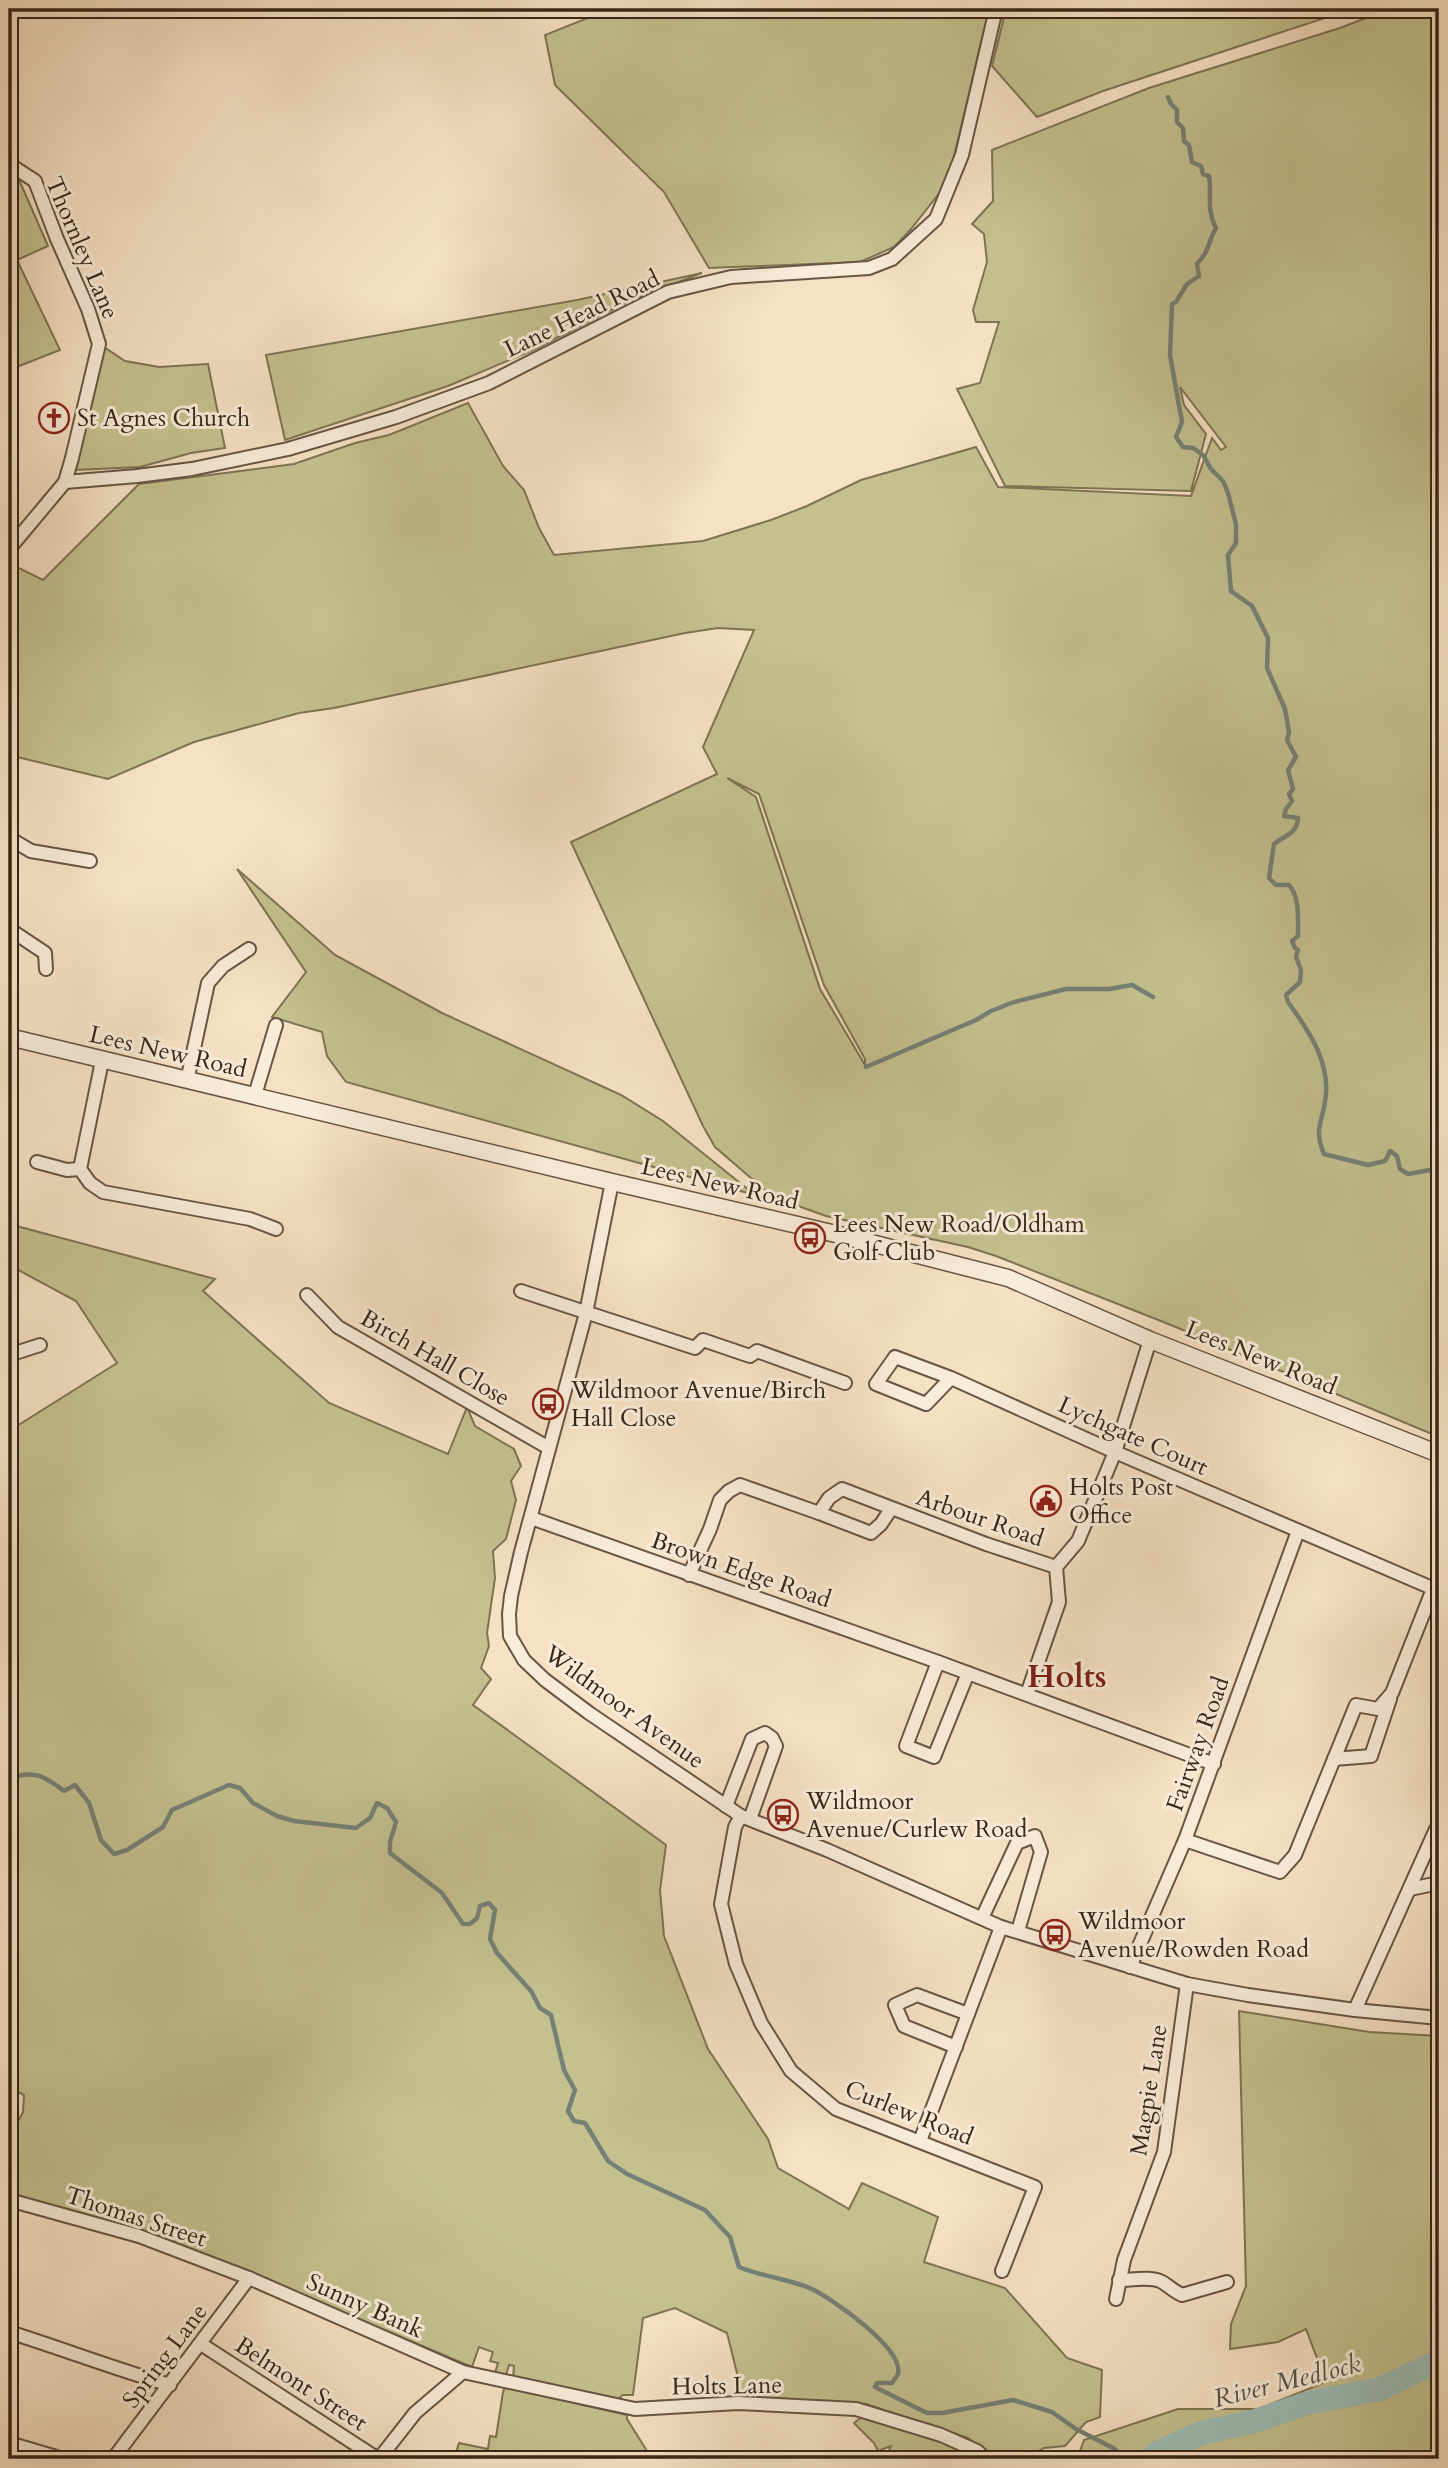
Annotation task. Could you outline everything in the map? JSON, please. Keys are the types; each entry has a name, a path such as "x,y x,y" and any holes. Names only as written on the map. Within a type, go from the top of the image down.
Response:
{"street":[{"name":"Lane Head Road","path":"65,482 192,469 288,449 396,417 489,383 668,292 731,277 869,268 892,259 936,219 962,155 996,9"},
{"name":"Thornley Lane","path":"9,164 35,181 88,309 99,344 65,482"},
{"path":"9,548 65,482"},
{"path":"9,838 32,850 90,861"},
{"path":"9,929 45,953 46,969"},
{"path":"187,1081 208,983 223,966 248,949"},
{"path":"255,1095 276,1025"},
{"name":"Lees New Road","path":"9,1037 849,1237 1008,1278 1150,1340 1439,1454"},
{"path":"102,1061 80,1169 90,1183 103,1192 250,1219 276,1229"},
{"path":"37,1162 67,1170 80,1169"},
{"name":"Wildmoor Avenue","path":"612,1182 586,1313 521,1552 509,1614 510,1636 515,1647 545,1680 589,1713 745,1817 1001,1927 1187,1984 1355,2010 1439,2018"},
{"path":"521,1291 695,1349 703,1340 750,1356 757,1351 845,1382"},
{"name":"Birch Hall Close","path":"307,1295 338,1327 549,1448"},
{"path":"1027,1694 1059,1602 1056,1567 1078,1541 1115,1452 1150,1340"},
{"path":"9,1355 40,1345"},
{"name":"Lychgate Court","path":"951,1378 926,1404 876,1384 895,1357 951,1378 1115,1452 1436,1590"},
{"name":"Arbour Road","path":"689,1574 720,1500 740,1485 871,1533 891,1509"},
{"name":"Arbour Road","path":"820,1513 829,1498 842,1489 1056,1567"},
{"name":"Brown Edge Road","path":"531,1518 1027,1694 1214,1764"},
{"name":"Fairway Road","path":"1130,1967 1185,1840 1298,1531"},
{"path":"1334,1759 1371,1756 1392,1693 1436,1590"},
{"path":"938,1662 906,1746 934,1757 968,1673"},
{"path":"1185,1840 1279,1872 1296,1855 1356,1705 1378,1709 1392,1693"},
{"name":"Wildmoor Avenue","path":"726,1806 752,1739 765,1734 772,1738 776,1746 745,1817"},
{"name":"Curlew Road","path":"745,1817 735,1827 721,1905 736,1964 761,2023 791,2071 836,2109 1035,2187 1002,2271"},
{"path":"1355,2010 1436,1829 1439,1828"},
{"path":"982,1918 1017,1843 1035,1836 1041,1852 1018,1931"},
{"path":"1410,1889 1439,1883"},
{"path":"920,2141 1001,1927"},
{"name":"Magpie Lane","path":"1116,2300 1124,2260 1164,2152 1187,1984"},
{"path":"956,2047 904,2026 895,2005 917,1995 968,2014"},
{"name":"Thomas Street","path":"9,2200 139,2236 249,2278"},
{"name":"Spring Lane","path":"113,2459 249,2278"},
{"name":"Sunny Bank","path":"249,2278 463,2372"},
{"path":"1119,2280 1158,2280 1170,2290 1182,2295 1227,2282"},
{"path":"9,2332 94,2359 108,2367 170,2385"},
{"name":"Belmont Street","path":"201,2344 380,2458"},
{"path":"380,2458 415,2413 463,2372"},
{"name":"Holts Lane","path":"463,2372 635,2409 738,2403 856,2409 941,2435 977,2451 986,2459"},
{"path":"9,2444 63,2459"}],"shaded area":[{"path":"610,9 989,9 948,182 894,247 860,262 709,268 664,192 555,85 545,35"},
{"path":"1006,9 1352,9 1103,91 1037,117 992,66"},
{"path":"1389,9 1439,9 1439,1437 1166,1323 996,1256 968,1247 826,1216 773,1197 715,1147 571,842 717,774 703,747 754,630 718,628 685,633 334,708 299,713 194,742 108,779 9,755 9,563 43,580 139,484 294,464 355,443 389,435 468,403 503,466 524,490 539,528 554,555 703,541 771,520 861,480 976,447 998,487 1191,496 1212,438 1221,450 1226,447 1180,387 1184,405 1206,434 1191,491 1005,486 957,389 980,383 999,322 976,322 973,310 987,262 984,234 972,224 993,201 992,150 1149,88 1340,28","holes":["727,778 759,794 824,985 865,1059 865,1065 820,989 756,797"]},
{"path":"9,170 17,175 48,246 17,260 60,350 9,370"},
{"path":"702,273 629,301 533,350 448,386 285,440 266,355 577,300"},
{"path":"104,347 125,361 159,367 208,364 225,448 191,453 140,467 76,470"},
{"path":"237,869 335,955 442,1013 621,1095 663,1121 755,1195 346,1082 327,1056 322,1032 272,1017 306,972"},
{"path":"9,1224 215,1279 203,1291 329,1403 448,1454 467,1407 475,1426 514,1449 521,1466 511,1481 516,1500 506,1539 493,1551 495,1578 487,1633 489,1646 481,1668 491,1679 473,1705 666,1845 660,1890 664,1936 708,2049 768,2139 778,2168 849,2209 862,2183 938,2217 924,2262 1005,2288 1067,2358 1102,2370 1100,2417 1086,2422 1065,2446 1044,2448 1025,2459 996,2459 968,2438 866,2404 743,2397 727,2333 675,2308 643,2318 633,2395 623,2395 614,2402 513,2378 514,2366 509,2365 506,2375 495,2373 498,2363 490,2361 493,2352 479,2347 472,2367 242,2270 9,2195 9,2138 23,2112 24,2095 9,2087 9,1431 117,1363 76,1301 9,1265"},
{"path":"1239,2011 1369,2032 1439,2036 1439,2459 1077,2459 1084,2440 1178,2409 1258,2409 1326,2382 1306,2329 1278,2342 1230,2349 1231,2324 1246,2286"},
{"path":"505,2387 627,2415 652,2459 454,2459 459,2443 488,2449 490,2436 496,2437"},
{"path":"864,2415 936,2436 970,2454 967,2459 885,2459 891,2446 878,2451 874,2443 854,2423"}],"waterway":[{"path":"1168,97 1177,110 1177,122 1183,128 1184,141 1189,145 1192,162 1201,166 1203,174 1209,176 1210,208 1216,228 1197,264 1199,276 1187,284 1172,304 1170,355 1182,422 1176,437 1183,447 1193,448 1203,455 1211,469 1223,481 1228,493 1236,524 1236,543 1228,555 1231,591 1252,606 1268,638 1267,668 1285,709 1289,732 1287,740 1296,757 1288,770 1293,789 1289,794 1292,801 1284,816 1298,818 1297,823 1293,831 1274,844 1269,878 1276,885 1289,885 1297,902 1298,936 1292,941 1298,950 1296,957 1301,970 1300,982 1286,995 1322,1061 1326,1088 1319,1128 1321,1145 1324,1154 1368,1165 1385,1161 1390,1151 1397,1156 1400,1169 1408,1174 1430,1170 1439,1178"},
{"path":"866,1067 1014,1002 1066,989 1109,989 1132,985 1153,997"},
{"path":"9,1779 31,1774 51,1781 64,1791 75,1785 89,1803 101,1840 114,1854 127,1850 163,1827 172,1810 229,1785 240,1788 253,1803 277,1816 294,1821 356,1828 370,1818 377,1803 387,1808 396,1822 390,1853 442,1893 463,1924 470,1924 477,1918 480,1906 489,1903 495,1910 490,1939 497,1953 531,1991 540,2008 551,2015 564,2070 575,2090 568,2111 574,2121 585,2123 608,2161 627,2174 705,2210 730,2237 739,2267 812,2289 865,2326 879,2338 897,2363 898,2374 892,2383 877,2383 875,2387 927,2413 942,2413 1013,2400 1052,2412 1127,2459"},
{"name":"River Medlock","path":"1150,2459 1159,2452 1201,2433 1252,2422 1308,2403 1380,2389 1439,2361"}],"place":[{"name":"St Agnes Church","path":"54,418"},
{"name":"Lees New Road/Oldham Golf Club","path":"810,1238"},
{"name":"Wildmoor Avenue/Birch Hall Close","path":"548,1404"},
{"name":"Holts Post Office","path":"1046,1501"},
{"name":"Wildmoor Avenue/Curlew Road","path":"783,1815"},
{"name":"Wildmoor Avenue/Rowden Road","path":"1055,1935"}],"district":[{"name":"Holts","path":"1067,1677"}]}
